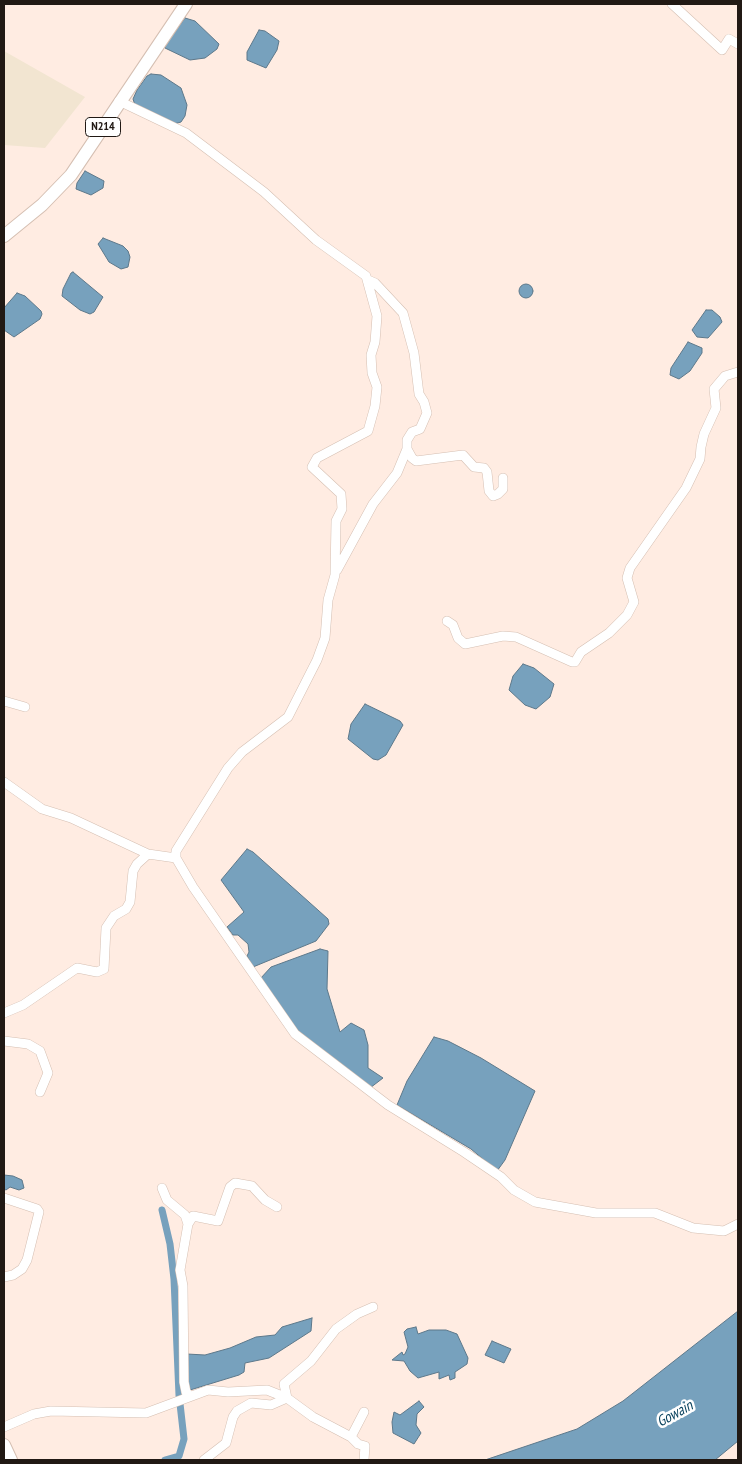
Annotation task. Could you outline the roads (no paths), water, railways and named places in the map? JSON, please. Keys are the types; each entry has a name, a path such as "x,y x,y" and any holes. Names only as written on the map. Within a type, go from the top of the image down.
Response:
{"highway":[{"name":"N214","path":"4,236 42,205 71,176 186,4"},
{"path":"4,1445 11,1460"}],"street":[{"path":"672,4 722,50 729,39 738,44"},
{"path":"120,101 186,134 250,181 316,240 366,276 368,280 377,316 375,342 371,355 372,373 377,387 375,406 368,431 316,458 312,466 341,494 342,509 336,521 335,575"},
{"path":"368,280 376,283 403,313 414,353 419,394 424,402 427,413 420,429 412,432 407,440 407,449 397,473 373,504 335,575 328,600 324,638 320,651 288,717 242,752 228,768 176,851 176,858 193,887 296,1034 388,1105 493,1172 514,1190 535,1202 596,1213 655,1213 693,1228 724,1231 738,1224"},
{"path":"447,621 453,625 458,638 465,644 503,636 516,637 572,662 575,662 581,652 609,633 627,615 634,602 627,578 630,568 686,488 700,459 700,447 704,434 716,408 714,389 725,376 738,372"},
{"path":"407,449 416,461 463,455 474,467 484,468 487,472 489,491 492,496 498,494 503,489 502,478"},
{"path":"4,701 24,707"},
{"path":"4,782 42,809 71,818 148,854 176,858"},
{"path":"4,1013 23,1005 77,968 97,972 104,970 106,928 114,916 126,909 130,902 133,871 148,854"},
{"path":"4,1041 28,1044 40,1051 48,1070 40,1092"},
{"path":"183,1399 186,1392 182,1367 184,1286 180,1270 188,1224 193,1216 218,1221 230,1188 235,1183 252,1186 265,1200 277,1207"},
{"path":"162,1188 167,1200 185,1215 188,1224"},
{"path":"4,1198 37,1209 39,1212 27,1260 22,1270 4,1277"},
{"path":"287,1398 284,1384 311,1362 336,1329 357,1314 373,1307"},
{"path":"4,1427 34,1414 51,1411 146,1413 208,1390 228,1392 267,1390 287,1398 313,1416 352,1437 358,1444 365,1446 364,1460"},
{"path":"204,1460 226,1443 233,1417 244,1406 251,1403 271,1405 287,1398"},
{"path":"352,1437 364,1412"}],"water":[{"path":"185,18 195,21 219,44 217,49 205,58 190,60 165,48"},
{"path":"259,30 265,31 279,41 277,50 266,68 247,60 247,52"},
{"path":"151,74 161,75 181,88 187,105 185,116 181,122 174,124 135,105 133,99 137,90 147,76"},
{"path":"85,171 104,181 103,188 91,195 76,189 77,183"},
{"path":"103,238 123,246 128,251 130,257 128,267 121,269 109,262 98,244"},
{"path":"73,272 103,297 94,312 90,314 80,310 62,296 63,289"},
{"path":"523,284 529,284 533,291 529,298 523,298 519,294 519,288"},
{"path":"17,293 25,296 42,314 40,319 14,337 4,330 4,308"},
{"path":"706,310 712,310 720,317 722,322 708,338 697,337 692,330"},
{"path":"688,342 702,348 702,353 690,371 679,379 670,375 671,368"},
{"path":"523,664 534,668 554,684 550,697 536,709 525,705 509,690 513,676"},
{"path":"365,704 400,721 403,725 386,755 378,760 373,759 348,739 351,724"},
{"path":"247,849 253,852 328,919 329,924 316,941 253,967 247,956 249,952 248,944 238,935 233,935 227,927 244,912 221,880"},
{"path":"320,949 328,951 327,989 340,1032 351,1023 364,1030 368,1045 368,1068 383,1078 370,1088 295,1031 260,979 271,967"},
{"path":"434,1037 448,1041 481,1058 535,1091 505,1160 497,1171 471,1149 397,1105 407,1081"},
{"path":"4,1175 22,1180 24,1188 19,1190 10,1187 6,1190 4,1189"},
{"name":"Gowain","path":"738,1311 738,1441 715,1460 485,1460 577,1429 623,1401"},
{"path":"312,1318 311,1331 269,1358 245,1363 244,1372 239,1375 190,1390 187,1389 187,1354 205,1355 230,1348 256,1337 275,1335 282,1327"},
{"path":"416,1327 418,1334 429,1330 446,1330 457,1334 468,1358 467,1364 455,1372 455,1378 450,1380 449,1375 439,1379 439,1372 418,1378 410,1371 404,1361 392,1360 402,1352 403,1355 405,1354 408,1347 404,1332 407,1329"},
{"path":"492,1341 511,1349 504,1363 485,1355"},
{"path":"419,1401 424,1407 417,1414 416,1425 421,1433 414,1444 393,1433 392,1422 394,1412 400,1415"}],"waterway":[{"path":"162,1210 170,1244 174,1279 179,1395 184,1439 179,1456 165,1460"}]}
